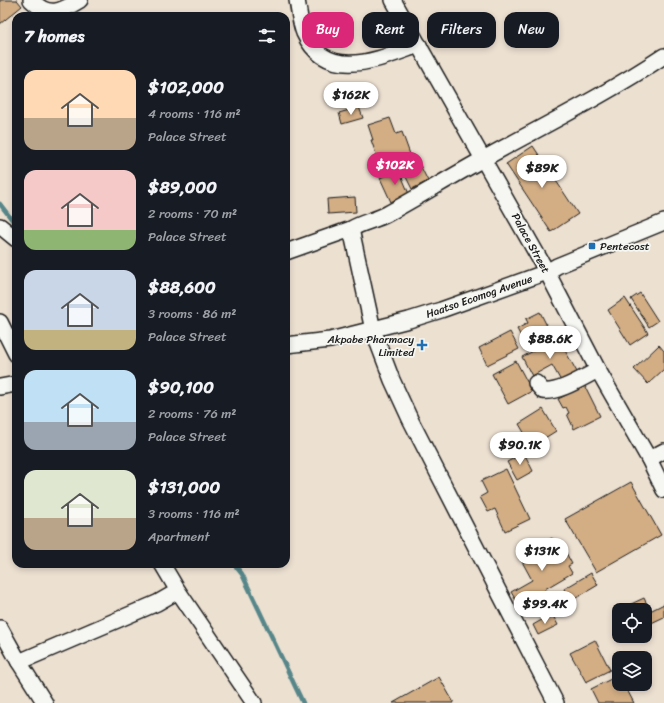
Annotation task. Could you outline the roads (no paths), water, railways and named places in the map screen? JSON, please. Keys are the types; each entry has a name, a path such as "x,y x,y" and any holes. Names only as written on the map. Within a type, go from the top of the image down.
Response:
{"street":[{"path":"31,0 37,6 50,12"},
{"path":"61,12 80,0"},
{"path":"297,0 304,32 311,45 323,57 347,64 369,62 410,48"},
{"name":"Palace Street","path":"393,0 400,12"},
{"name":"Palace Street","path":"419,45 547,272 598,370 649,459 664,490"},
{"path":"290,251 385,215 484,158 571,112 644,70 664,56"},
{"name":"Haatso Ecomog Avenue","path":"290,345 330,340 373,330 441,310 547,272 557,266 664,222"},
{"path":"0,226 12,236"},
{"path":"351,229 373,330 392,380 556,703"},
{"path":"0,322 12,346"},
{"path":"536,383 543,391 550,392 598,370"},
{"path":"0,387 12,385"},
{"path":"649,459 664,451"},
{"path":"164,568 178,591 254,703"},
{"path":"19,662 157,603 178,591"},
{"path":"0,628 19,662 45,703"}],"waterway":[{"path":"0,204 12,220"},
{"path":"237,568 242,574 303,703"}],"place":[{"name":"Pentecost","path":"592,246"},
{"name":"Akpabe Pharmacy Limited","path":"422,345"}]}
